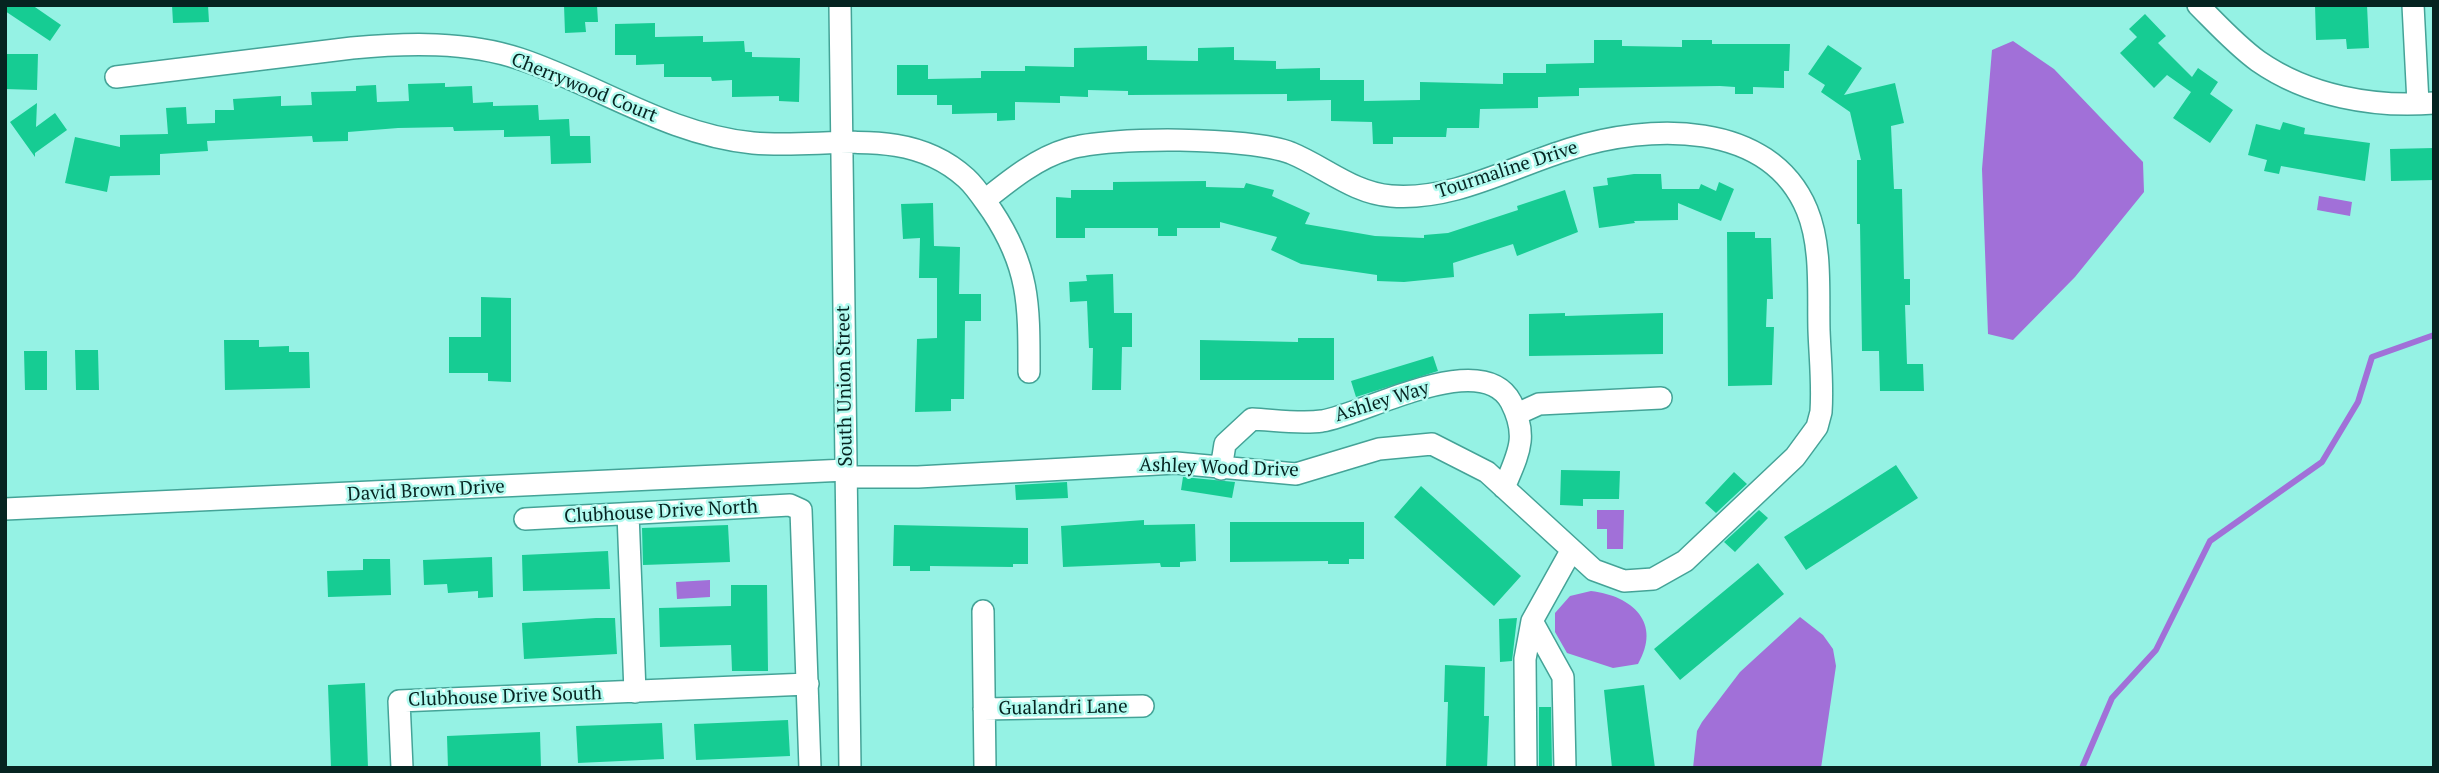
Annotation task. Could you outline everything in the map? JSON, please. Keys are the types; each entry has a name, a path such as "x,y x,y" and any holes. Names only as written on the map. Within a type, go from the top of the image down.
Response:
{"street":[{"name":"South Union Street","path":"840,5 850,768"},
{"path":"2198,5 2257,60 2286,77 2319,91 2359,101 2426,103 2413,5"},
{"name":"Cherrywood Court","path":"116,77 352,48 388,45 456,46 517,58 675,125 710,134 752,143 886,142 931,154 967,179 985,201 1021,264 1028,309 1030,372"},
{"name":"Tourmaline Drive","path":"985,201 1013,178 1046,158 1068,149 1113,143 1241,141 1271,146 1294,154 1358,188 1388,196 1417,197 1469,184 1569,149 1627,136 1691,134 1735,142 1754,151 1779,172 1798,193 1810,221 1816,249 1822,385 1817,427"},
{"name":"Ashley Way","path":"1220,469 1225,444 1252,419 1321,421 1446,383 1480,379 1500,388 1517,414"},
{"path":"1504,488 1521,447 1522,430 1517,414 1539,404 1661,398"},
{"name":"Ashley Wood Drive","path":"846,474 918,477 1176,463 1296,474 1379,449 1432,444 1487,472 1594,570 1624,581 1653,579 1685,561 1796,457 1817,427"},
{"name":"David Brown Drive","path":"5,509 846,474"},
{"name":"Clubhouse Drive North","path":"525,519 796,507 803,516 808,684"},
{"path":"628,514 635,692"},
{"path":"1526,768 1525,659 1532,621 1571,551"},
{"path":"984,611 985,768"},
{"path":"1532,621 1563,677 1565,768"},
{"path":"808,684 810,768"},
{"name":"Clubhouse Drive South","path":"402,768 399,701 808,684"},
{"name":"Gualandri Lane","path":"984,709 1143,706"}],"shaded area":[{"path":"2013,41 2054,69 2143,162 2144,192 2075,277 2013,340 1988,334 1982,169 1992,50"},
{"path":"2319,196 2352,202 2350,216 2317,210"},
{"path":"1597,510 1624,510 1623,549 1607,549 1607,529 1597,529"},
{"path":"710,580 710,597 677,599 676,582"},
{"path":"1591,591 1619,599 1631,605 1639,614 1645,624 1647,636 1638,664 1613,668 1567,653 1555,632 1555,613 1570,596"},
{"path":"1800,617 1823,635 1833,649 1836,666 1821,768 1693,768 1697,731 1702,722 1740,672"}],"building":[{"path":"5,5 32,5 61,25 50,41 5,11"},
{"path":"172,5 208,5 209,22 173,23"},
{"path":"564,5 597,5 598,22 585,22 586,32 565,33"},
{"path":"2315,5 2367,5 2369,48 2347,49 2346,39 2316,40"},
{"path":"2145,14 2166,36 2158,43 2192,77 2198,68 2218,82 2210,94 2233,110 2210,143 2173,118 2191,92 2167,75 2154,88 2120,53 2137,37 2129,29"},
{"path":"655,23 655,37 703,36 703,42 744,41 745,52 752,52 752,57 800,58 799,102 779,101 779,96 732,97 732,80 664,77 664,64 636,65 636,55 615,55 615,24"},
{"path":"1594,40 1622,40 1622,46 1682,47 1682,40 1712,40 1712,44 1790,44 1789,71 1784,71 1784,88 1753,87 1753,94 1735,94 1735,87 1720,86 1579,88 1579,96 1538,97 1538,108 1480,109 1479,128 1447,128 1446,137 1393,137 1393,144 1373,144 1372,122 1331,121 1331,100 1287,101 1287,94 1128,95 1128,91 1088,90 1088,97 1060,96 1060,103 1015,102 1015,120 997,121 997,113 952,114 952,105 937,105 937,95 897,95 897,65 928,65 928,79 981,78 981,71 1025,71 1025,66 1074,67 1074,48 1147,46 1147,60 1198,61 1198,48 1234,47 1234,60 1276,61 1276,69 1320,68 1320,80 1364,80 1364,101 1420,100 1420,82 1503,84 1503,73 1546,73 1546,64 1594,63"},
{"path":"1828,45 1862,68 1844,95 1895,83 1904,123 1891,126 1894,189 1902,189 1904,279 1910,279 1910,305 1905,305 1907,364 1923,364 1924,391 1880,391 1879,351 1862,351 1860,224 1857,224 1857,160 1861,160 1850,112 1821,92 1825,85 1808,74"},
{"path":"6,54 38,54 37,90 5,89"},
{"path":"445,83 445,87 472,86 473,103 493,102 493,106 538,105 539,120 569,119 570,136 590,136 591,163 551,164 550,136 504,137 504,130 454,131 453,127 398,128 348,132 348,141 313,142 312,136 207,141 208,151 160,154 160,175 110,176 107,192 65,183 75,137 120,147 120,135 168,134 166,108 186,107 187,124 215,123 215,110 234,110 233,99 281,96 281,106 312,105 311,92 356,91 356,86 376,85 377,102 409,101 408,84"},
{"path":"37,103 36,127 55,113 67,130 35,153 35,157 10,122"},
{"path":"2283,122 2305,128 2304,134 2370,143 2365,181 2281,166 2279,174 2264,171 2267,160 2248,155 2256,124 2280,130"},
{"path":"2434,148 2434,180 2391,181 2390,149"},
{"path":"1661,174 1662,189 1699,189 1701,184 1716,191 1719,182 1734,189 1721,221 1678,203 1678,220 1634,221 1635,223 1599,228 1593,187 1608,185 1607,178"},
{"path":"1206,181 1206,187 1244,188 1246,183 1274,190 1272,196 1310,213 1305,224 1375,236 1424,238 1424,235 1448,233 1518,210 1517,206 1565,190 1578,232 1517,256 1513,244 1453,263 1454,277 1404,282 1377,281 1377,275 1301,264 1271,250 1277,237 1220,222 1220,228 1177,228 1177,236 1158,236 1158,228 1085,228 1085,238 1056,238 1056,197 1071,198 1071,190 1113,190 1113,182"},
{"path":"933,203 934,246 960,247 959,294 981,294 981,321 965,321 964,399 951,399 951,411 915,412 917,339 937,338 937,278 919,278 920,238 903,239 901,204"},
{"path":"1727,232 1755,232 1755,238 1771,238 1773,299 1767,299 1766,327 1774,327 1772,385 1728,386"},
{"path":"1113,274 1114,313 1132,313 1132,347 1122,347 1121,390 1092,390 1093,348 1089,348 1087,301 1070,302 1069,282 1087,281 1086,275"},
{"path":"481,297 511,298 511,382 488,381 488,373 449,373 449,337 481,337"},
{"path":"1565,313 1565,316 1663,313 1663,354 1529,356 1529,314"},
{"path":"1298,338 1334,338 1334,380 1200,380 1200,340 1298,342"},
{"path":"224,340 259,340 259,347 289,346 289,352 309,352 310,388 225,390"},
{"path":"75,350 98,350 99,390 76,390"},
{"path":"24,351 47,351 47,390 25,390"},
{"path":"1433,356 1438,371 1356,397 1351,381"},
{"path":"1896,465 1918,498 1806,570 1784,537"},
{"path":"1561,470 1620,471 1619,499 1583,499 1583,506 1560,505"},
{"path":"1734,472 1747,484 1716,513 1705,503"},
{"path":"1183,477 1235,482 1232,498 1181,490"},
{"path":"1067,482 1068,498 1016,500 1015,485"},
{"path":"1421,486 1521,576 1494,606 1394,517"},
{"path":"1759,510 1768,518 1735,552 1724,542"},
{"path":"1144,520 1144,525 1195,524 1196,561 1180,562 1180,567 1161,567 1160,563 1063,567 1061,526"},
{"path":"1230,522 1364,522 1364,559 1349,559 1349,564 1328,564 1328,561 1230,562"},
{"path":"728,525 730,562 643,565 642,528"},
{"path":"894,525 1028,528 1028,564 1013,564 1013,567 930,566 930,571 910,571 910,566 893,566"},
{"path":"608,551 610,589 523,591 522,555"},
{"path":"492,557 493,597 478,598 478,591 448,593 447,584 424,585 423,560"},
{"path":"363,559 390,559 391,595 328,597 327,571 363,570"},
{"path":"1758,563 1784,594 1680,680 1654,649"},
{"path":"731,585 767,585 768,671 732,671 731,645 660,647 659,608 731,606"},
{"path":"615,618 617,654 524,659 522,623"},
{"path":"1517,618 1512,661 1500,662 1499,619"},
{"path":"1445,665 1485,667 1484,716 1489,716 1487,768 1446,768 1448,702 1444,702"},
{"path":"365,683 368,768 331,768 328,685"},
{"path":"1644,685 1655,768 1612,768 1604,690"},
{"path":"1539,707 1551,707 1552,768 1539,768"},
{"path":"788,720 790,756 696,760 694,724"},
{"path":"662,723 664,759 578,763 576,726"},
{"path":"540,732 541,768 448,768 447,736"}],"waterway":[{"path":"2082,768 2112,698 2156,650 2210,541 2322,462 2358,402 2372,357 2434,335"}]}
